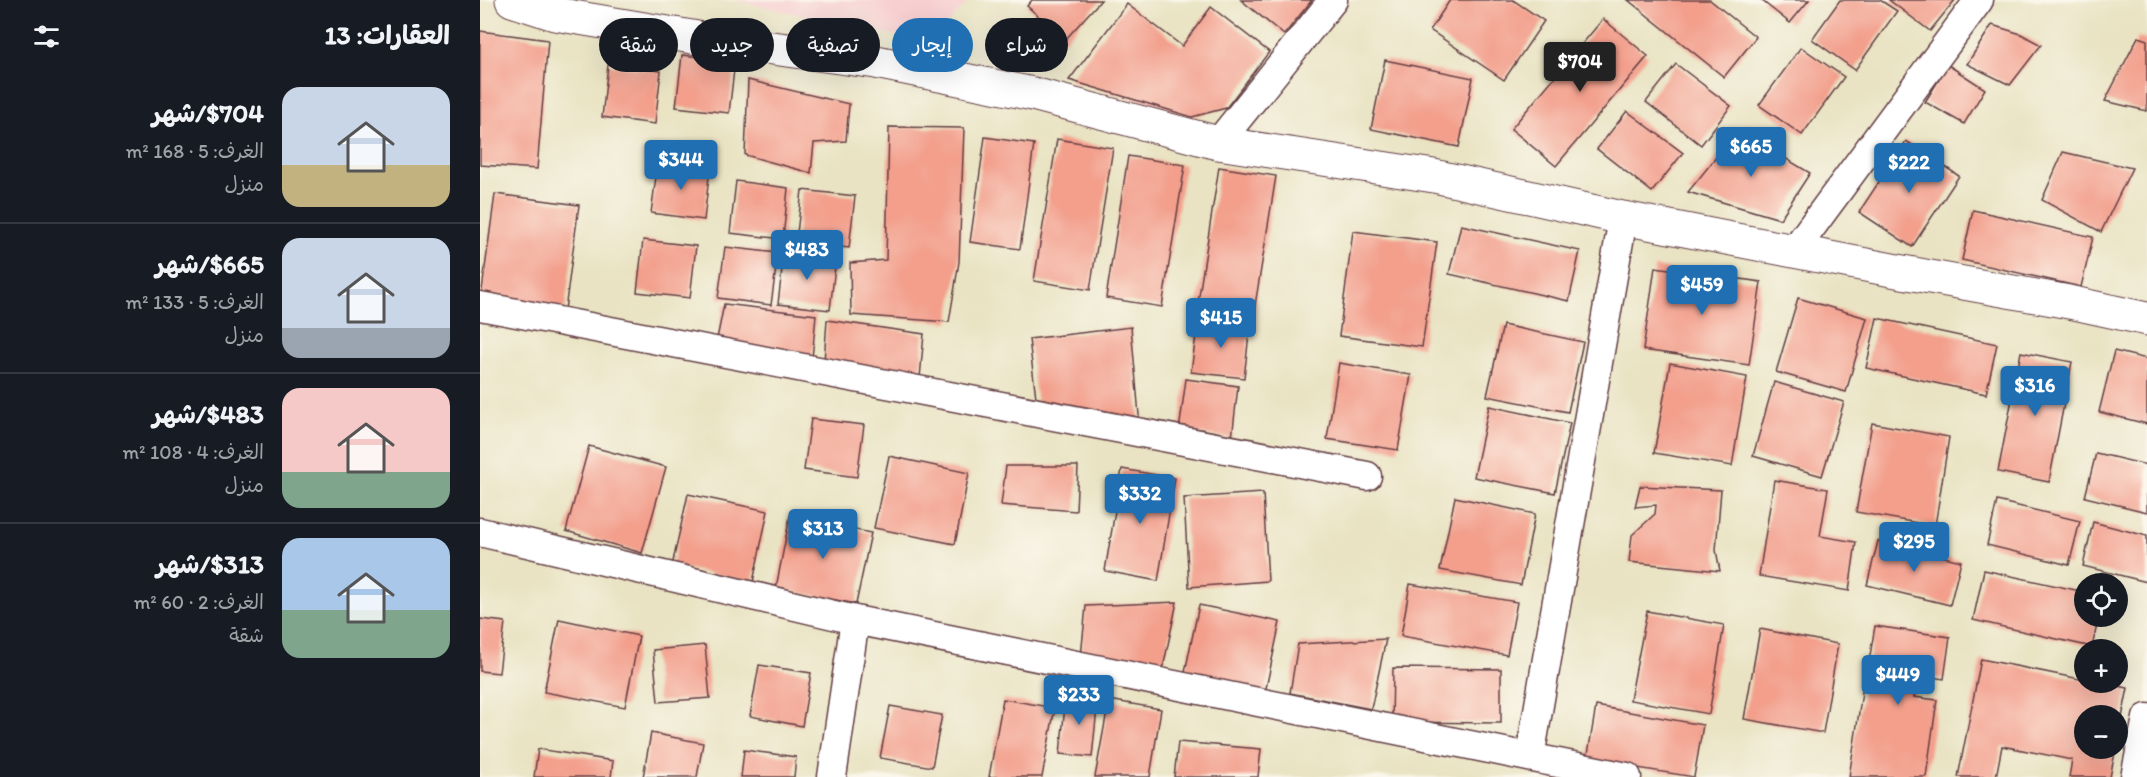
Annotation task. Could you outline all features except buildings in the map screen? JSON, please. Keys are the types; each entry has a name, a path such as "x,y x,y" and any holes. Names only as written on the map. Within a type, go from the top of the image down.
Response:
{"street":[{"path":"512,0 555,14 698,38 888,64 1034,94 1218,143 1434,176 1623,218 1793,252 2069,302 2147,319"},
{"path":"1218,143 1333,0"},
{"path":"1793,252 1979,0"},
{"path":"1530,757 1623,218"},
{"path":"480,306 1367,476"},
{"path":"480,532 855,620 1627,777"},
{"path":"832,777 855,620"},
{"path":"2140,764 2147,718"}],"shaded area":[{"path":"734,0 970,0 953,18 892,18 892,35 880,32 880,18 816,18"}]}
